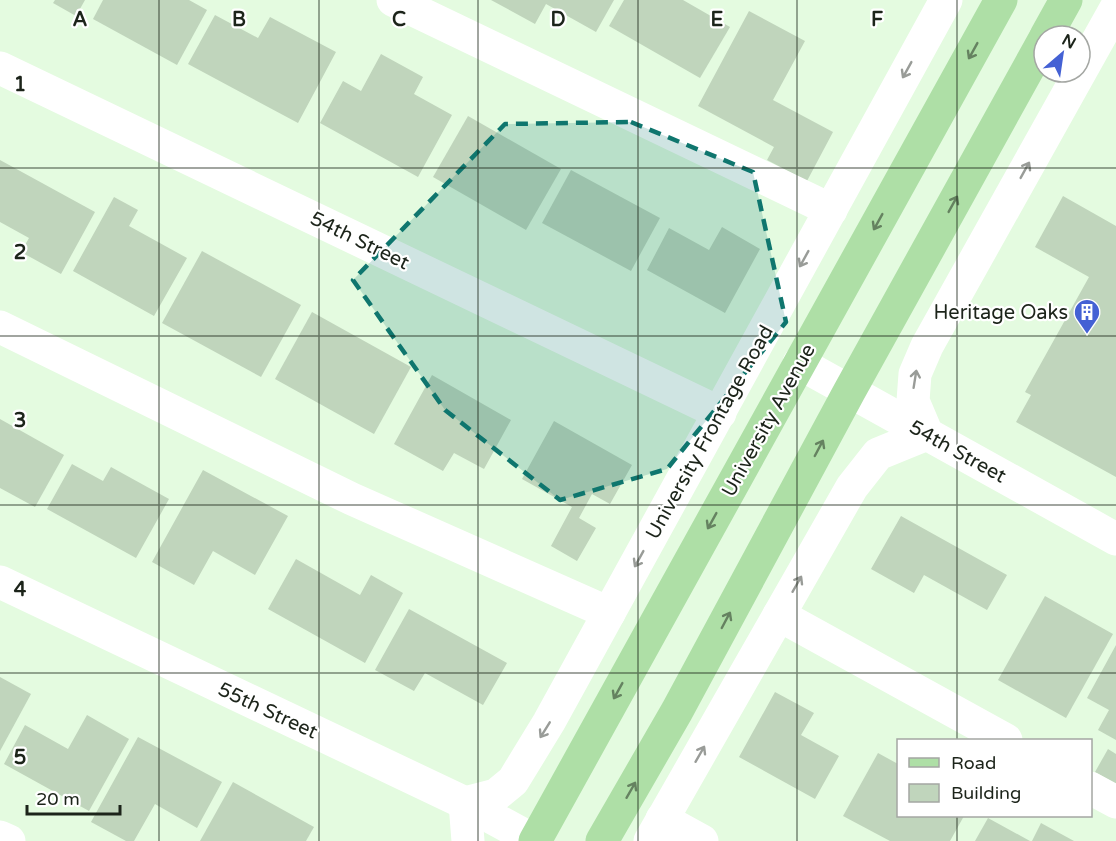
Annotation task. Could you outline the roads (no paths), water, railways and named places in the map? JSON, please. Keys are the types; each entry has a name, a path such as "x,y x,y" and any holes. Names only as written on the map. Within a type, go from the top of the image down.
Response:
{"main road":[{"name":"University Avenue","path":"535,841 1001,0"},
{"path":"1053,24 1066,0"},
{"path":"602,841 677,711 849,392 1032,62"}],"street":[{"path":"393,0 831,210"},
{"name":"University Frontage Road","path":"465,804 496,795 513,781 549,722 831,210 943,1"},
{"path":"702,841 656,830 852,487 878,454 927,434 913,401 915,374 927,346 1116,8"},
{"name":"54th Street","path":"0,68 720,413"},
{"path":"0,327 352,499 609,613"},
{"name":"54th Street","path":"799,363 1116,539"},
{"name":"55th Street","path":"0,582 465,804 535,841"},
{"path":"779,615 1002,739"},
{"path":"1092,789 1116,802"},
{"path":"465,804 468,841"},
{"path":"0,837 9,841"}],"place":[{"name":"Heritage Oaks","path":"1087,335"}]}
